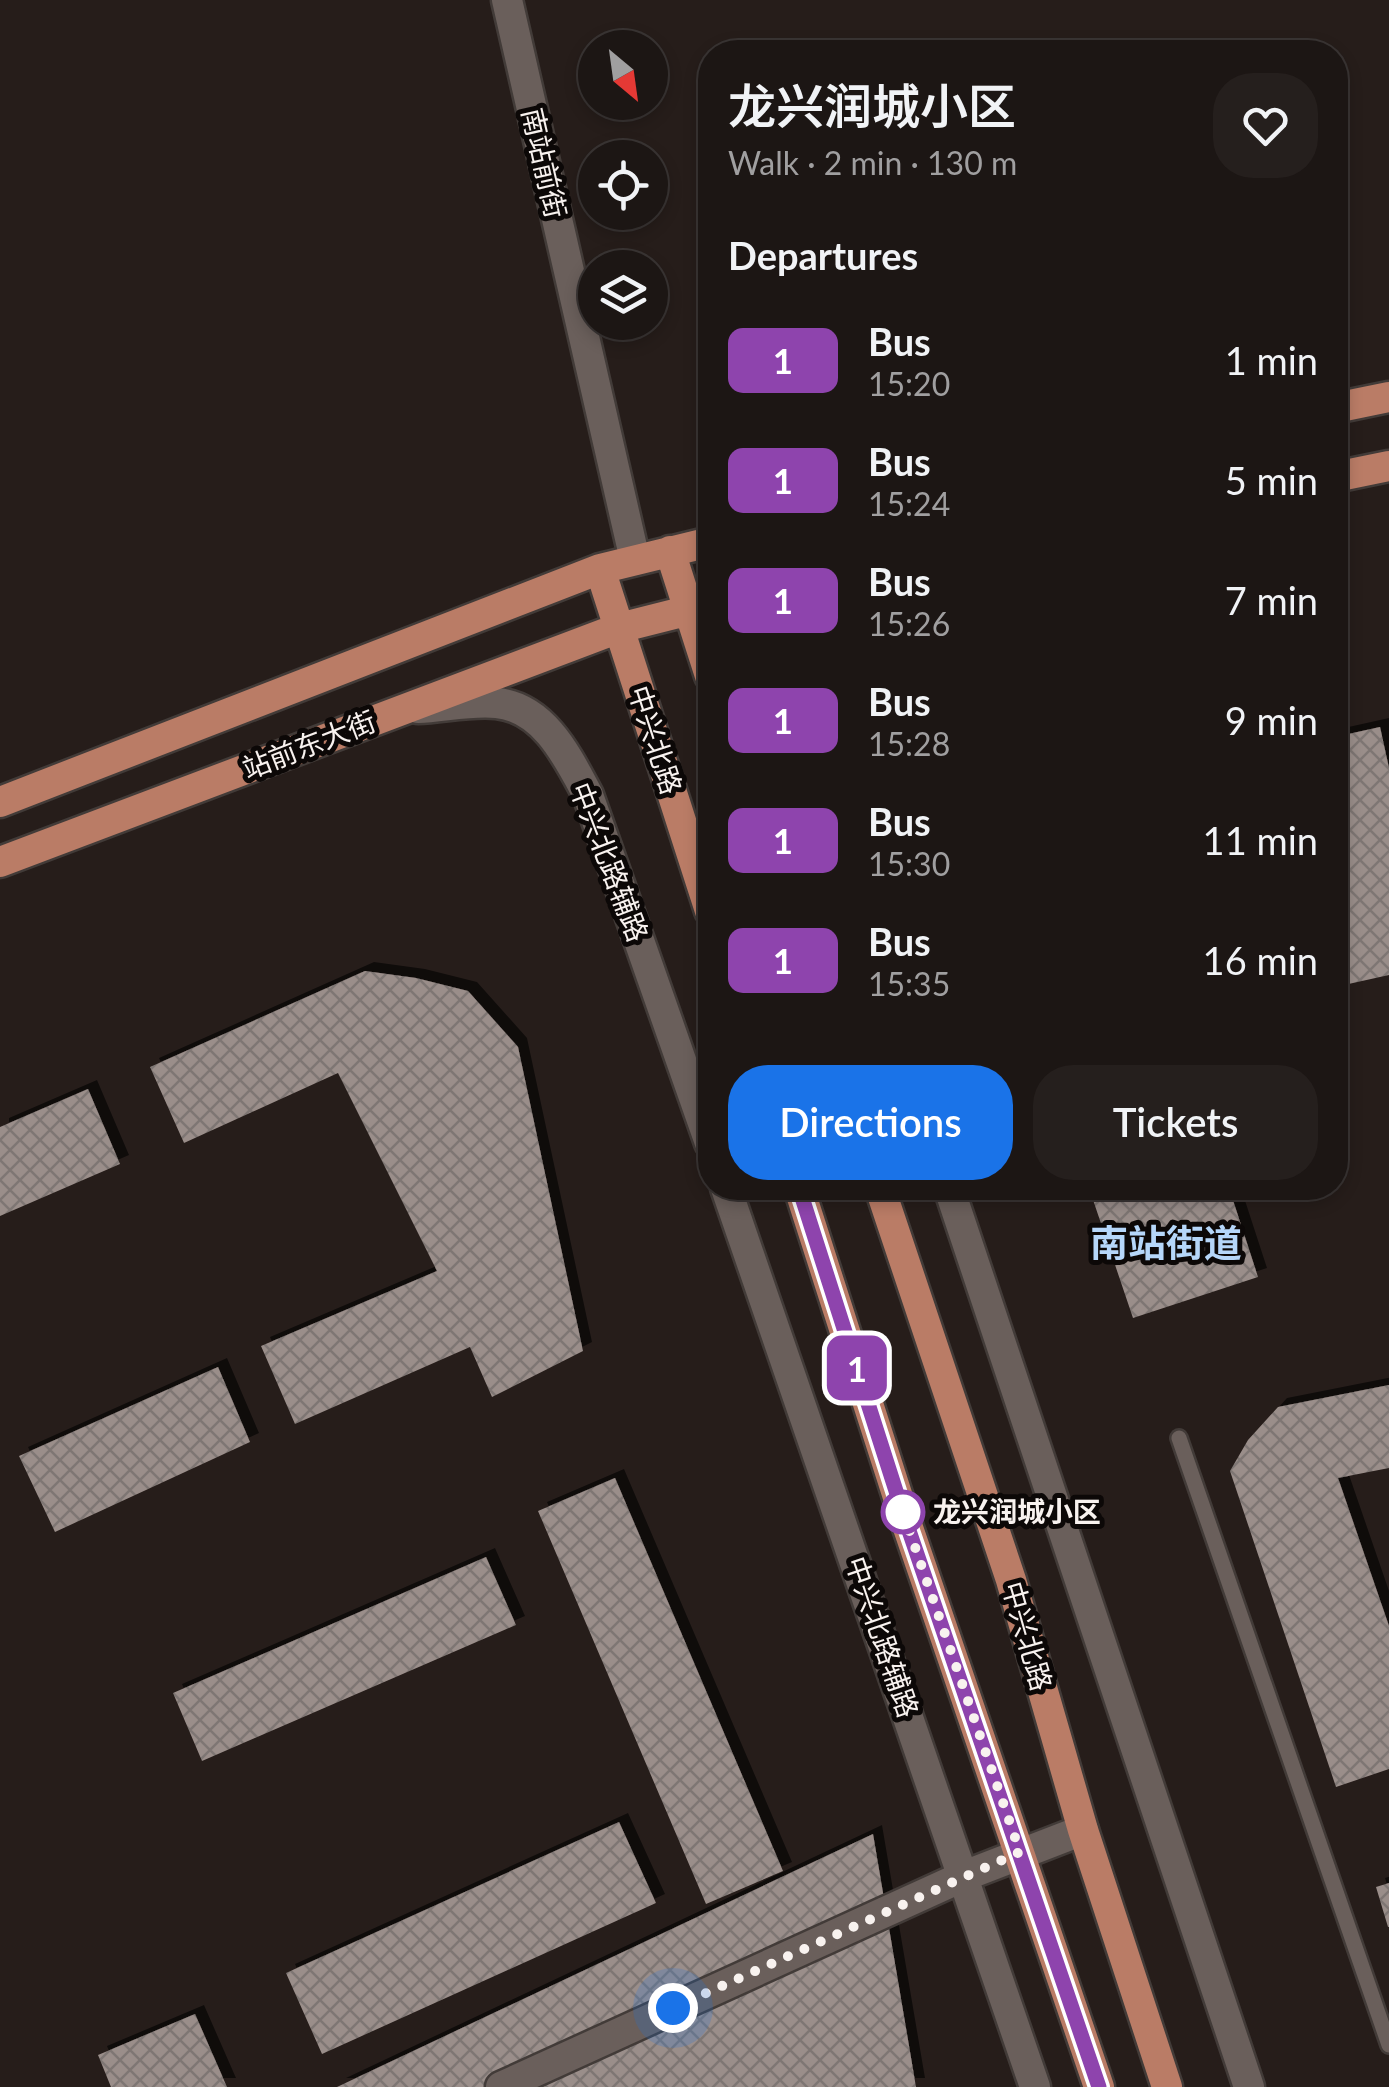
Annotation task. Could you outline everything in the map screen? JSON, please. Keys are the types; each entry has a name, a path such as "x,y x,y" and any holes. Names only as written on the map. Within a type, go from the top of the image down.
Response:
{"main road":[{"path":"1348,405 1389,396"},
{"path":"1348,474 1389,466"},
{"path":"0,802 600,570 698,545"},
{"path":"670,551 698,605"},
{"name":"中兴北路","path":"600,570 698,874"},
{"name":"站前东大街","path":"0,862 619,628 698,607"},
{"path":"803,1200 904,1516 1098,2087"},
{"name":"中兴北路","path":"884,1200 1011,1580 1083,1830 1166,2087"}],"street":[{"name":"南站前街","path":"507,0 635,560"},
{"name":"中兴北路辅路","path":"404,709 500,703 540,721 564,751 588,795 698,1108"},
{"name":"中兴北路辅路","path":"730,1200 1036,2087"},
{"path":"953,1200 1249,2087"},
{"path":"501,2087 964,1876 1083,1830"}],"lane":[{"path":"1179,1438 1389,2045"}],"building":[{"path":"1380,727 1389,768 1389,975 1348,984 1348,734"},
{"path":"365,971 468,991 518,1047 583,1351 492,1397 470,1347 295,1424 261,1346 437,1271 338,1073 184,1143 150,1067"},
{"path":"88,1089 120,1164 0,1216 0,1127"},
{"path":"1093,1200 1233,1200 1258,1277 1133,1318"},
{"path":"218,1367 250,1442 55,1532 19,1456"},
{"path":"1389,1385 1389,1468 1338,1478 1389,1626 1389,1769 1336,1787 1230,1471 1248,1440 1278,1407"},
{"path":"615,1478 783,1871 706,1904 538,1511"},
{"path":"486,1557 516,1625 202,1761 173,1693"},
{"path":"619,1822 656,1903 322,2054 286,1973"},
{"path":"873,1834 916,2087 337,2087"},
{"path":"1389,1883 1389,1927 1388,1927 1376,1887"},
{"path":"195,2014 227,2087 111,2087 98,2055"}],"bus line":[{"name":"1","path":"803,1200 904,1516 1099,2087"}],"place":[{"name":"龙兴润城小区","path":"903,1512"}],"district":[{"name":"南站街道","path":"1166,1244"}],"route":[{"path":"673,2008 1020,1852 903,1512"}]}
